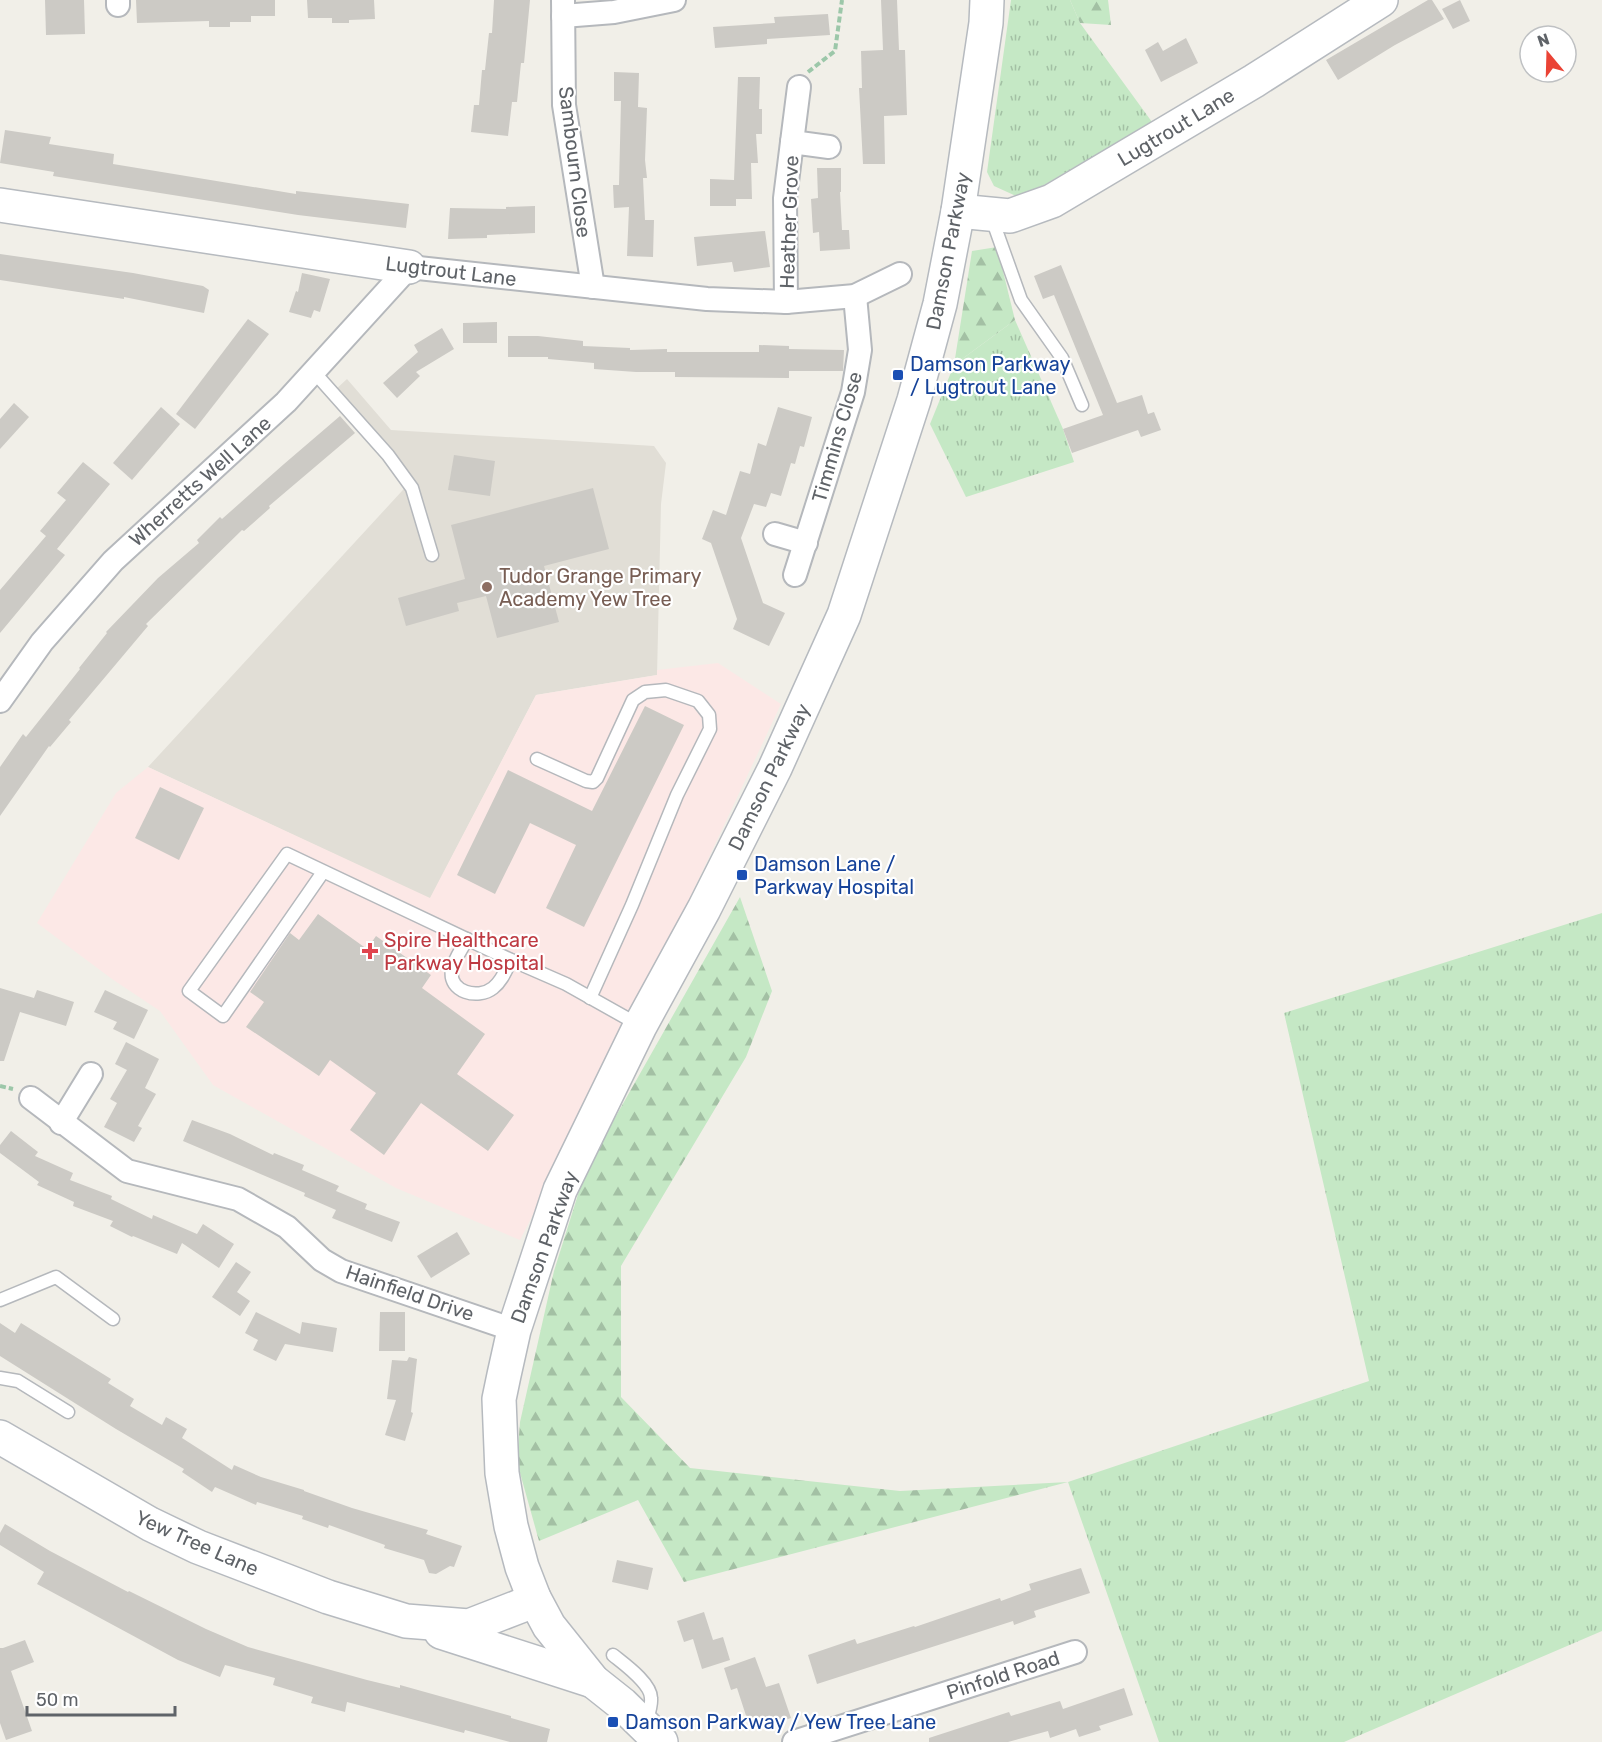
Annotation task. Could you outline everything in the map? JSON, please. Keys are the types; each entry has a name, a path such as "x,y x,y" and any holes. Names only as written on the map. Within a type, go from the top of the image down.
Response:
{"street":[{"path":"563,8 614,12 674,0"},
{"name":"Damson Parkway","path":"534,1598 522,1567 502,1473 499,1399 514,1330 561,1190 640,1026 704,909 775,768 844,615 914,400 940,304 958,211 986,22 987,0"},
{"name":"Lugtrout Lane","path":"958,211 1011,216 1052,201 1254,81 1364,7"},
{"name":"Sambourn Close","path":"563,8 564,105 592,287"},
{"name":"Heather Grove","path":"786,302 785,198 799,87"},
{"name":"Heather Grove","path":"792,142 829,147"},
{"name":"Lugtrout Lane","path":"0,204 409,267 707,299 786,302 855,296 900,274"},
{"name":"Wherretts Well Lane","path":"0,701 42,642 113,561 286,402 409,267"},
{"name":"Timmins Close","path":"795,575 853,392 860,350 855,296"},
{"path":"775,534 806,543"},
{"path":"61,1123 91,1074"},
{"name":"Hainfield Drive","path":"31,1098 127,1171 238,1199 287,1227 322,1260 341,1271 514,1330"},
{"name":"Yew Tree Lane","path":"0,1437 150,1524 198,1547 328,1597 593,1681"},
{"name":"Yew Tree Lane","path":"406,1621 469,1626 524,1605 534,1598 549,1626 593,1681 654,1734"},
{"name":"Pinfold Road","path":"794,1742 834,1736 1075,1652"}],"lane":[{"path":"991,215 1021,300 1062,358 1082,405"},
{"path":"314,372 388,455 412,488 432,555"},
{"path":"537,759 593,782 597,778 633,700 645,692 666,690 677,693 698,701 710,715 710,729 677,795 632,905 590,998"},
{"path":"323,872 223,1016 189,991 287,854 566,984 640,1026"},
{"path":"467,939 452,972 454,982 468,993 483,994 492,988 504,975 511,960"},
{"path":"0,1300 56,1277 113,1319"},
{"path":"0,1378 18,1381 68,1412"},
{"path":"613,1655 650,1690 654,1734"}],"path":[{"path":"799,87 802,76 835,51 842,0"}],"shaded area":[{"name":"Tudor Grange Primary Academy Yew Tree","path":"347,379 391,430 654,446 666,463 661,504 657,675 536,695 430,899 148,767 413,479 334,391"},
{"name":"Spire Healthcare Parkway Hospital","path":"718,663 781,704 632,1021 520,1240 396,1188 213,1085 160,1011 112,979 37,923 116,793 148,767 430,898 536,695 657,675 657,670"}],"green space":[{"path":"1011,0 1070,0 1080,23 1152,122 1044,185 1016,196 994,186 987,172"},
{"path":"1070,0 1108,0 1111,25 1080,23"},
{"path":"997,247 1015,320 954,365 972,251"},
{"path":"1015,320 1063,429 1074,462 966,497 930,424 954,365"},
{"path":"740,897 772,991 746,1057 621,1266 621,1397 690,1468 900,1491 1068,1482 684,1582 638,1500 539,1541 517,1462 520,1422 554,1271 586,1169"},
{"path":"1602,913 1602,1631 1344,1742 1159,1742 1068,1482 1369,1381 1284,1013"}],"building":[{"path":"45,0 84,0 85,34 46,35"},
{"path":"136,0 275,0 275,16 251,16 251,22 230,22 230,27 209,27 209,21 137,23"},
{"path":"307,0 374,0 375,19 332,23 332,18 308,18"},
{"path":"494,0 530,0 524,63 521,63 517,102 512,102 508,136 471,132 474,105 479,105 482,70 485,70 489,33 492,33"},
{"path":"881,0 897,0 899,50 905,50 907,115 884,116 885,164 863,164 859,88 862,88 861,51 883,50"},
{"path":"1428,0 1432,0 1444,19 1395,45 1338,80 1326,60"},
{"path":"1460,0 1470,21 1453,29 1442,9"},
{"path":"828,14 830,35 767,39 767,44 715,48 713,27 775,23 774,17"},
{"path":"1186,38 1198,63 1161,82 1145,50 1158,42 1163,51"},
{"path":"614,72 639,73 638,107 647,108 645,160 647,178 643,178 645,220 654,220 653,257 627,256 629,207 614,208 613,185 619,185 621,101 614,101"},
{"path":"738,77 760,77 759,109 762,109 762,134 756,134 758,163 751,163 752,199 736,199 736,206 710,206 710,179 734,180"},
{"path":"5,130 51,137 49,144 114,154 113,164 296,194 296,191 409,204 406,228 298,215 53,176 54,172 0,163"},
{"path":"817,168 841,168 842,230 849,230 850,249 820,251 819,232 813,233 811,199 818,198"},
{"path":"535,206 535,233 448,239 450,208 506,209 506,207"},
{"path":"765,231 770,267 734,272 732,262 697,266 694,237"},
{"path":"0,254 133,273 203,286 209,290 204,313 124,297 124,299 0,280"},
{"path":"1061,265 1117,403 1142,395 1148,414 1154,412 1161,430 1141,437 1138,430 1072,453 1063,429 1103,415 1054,295 1043,299 1034,276"},
{"path":"302,273 330,279 320,312 314,310 311,318 289,312 296,291 298,292"},
{"path":"248,319 269,334 195,429 176,414"},
{"path":"497,322 497,343 463,343 463,323"},
{"path":"442,328 454,349 416,372 420,376 397,398 383,383 418,352 414,345"},
{"path":"508,336 538,336 583,341 583,346 630,348 630,350 667,349 667,352 759,352 759,345 789,346 789,349 844,350 843,371 789,371 789,378 675,377 675,372 594,369 594,363 548,359 548,357 508,357"},
{"path":"14,403 29,417 0,449 0,419"},
{"path":"161,407 180,424 132,480 113,463"},
{"path":"778,407 812,417 804,447 800,446 795,464 791,463 781,496 771,493 766,507 754,504 741,538 763,603 785,613 769,646 733,629 737,619 711,543 702,539 713,510 726,515 740,471 750,474 758,443 766,446"},
{"path":"340,416 355,433 269,506 270,508 244,531 242,530 146,624 148,626 49,746 0,816 0,767 23,734 26,737 80,669 106,632 158,578 199,543 197,540 220,517 222,519"},
{"path":"454,455 495,461 490,496 448,490"},
{"path":"83,462 110,484 57,549 65,555 0,633 0,590 46,536 40,531 66,500 57,493"},
{"path":"593,488 609,549 544,566 559,622 497,638 486,596 457,603 459,611 406,626 398,598 465,579 451,525"},
{"path":"645,706 684,725 584,927 546,908 576,845 530,823 495,894 457,875 508,770 592,811"},
{"path":"160,787 204,808 179,860 135,838"},
{"path":"318,914 367,949 376,936 431,975 422,988 485,1034 457,1074 514,1115 488,1151 421,1103 384,1155 350,1130 376,1093 330,1060 319,1076 246,1027 264,1002 250,992 290,933 299,940"},
{"path":"0,988 34,998 37,990 74,1002 66,1026 20,1012 4,1061 0,1061"},
{"path":"105,990 148,1010 134,1039 113,1029 117,1022 94,1012"},
{"path":"126,1042 159,1059 145,1088 156,1094 138,1126 142,1128 134,1142 104,1127 117,1103 110,1099 127,1070 115,1064"},
{"path":"192,1120 230,1134 273,1155 274,1153 304,1165 302,1170 339,1186 336,1191 367,1204 365,1209 400,1222 392,1242 332,1218 336,1210 304,1196 305,1193 183,1141"},
{"path":"11,1131 38,1152 35,1156 73,1173 70,1180 112,1196 111,1199 152,1219 153,1215 197,1234 203,1224 234,1244 219,1268 182,1243 177,1254 110,1226 113,1221 73,1206 74,1202 37,1185 39,1182 0,1153 0,1145"},
{"path":"457,1232 470,1254 431,1278 417,1256"},
{"path":"236,1262 251,1272 237,1292 250,1301 240,1316 212,1297"},
{"path":"256,1312 300,1334 302,1322 337,1328 333,1352 285,1344 276,1361 253,1350 258,1340 245,1333"},
{"path":"380,1312 405,1312 405,1351 379,1351"},
{"path":"0,1323 15,1333 21,1323 111,1379 108,1383 134,1399 130,1406 162,1425 166,1417 187,1429 182,1438 232,1470 234,1465 261,1477 352,1508 428,1530 426,1534 462,1546 454,1567 450,1566 436,1574 429,1573 424,1560 384,1548 385,1545 329,1525 328,1528 302,1519 303,1516 257,1502 256,1505 215,1487 212,1492 182,1472 184,1469 0,1356"},
{"path":"409,1357 417,1359 411,1412 413,1413 405,1441 385,1435 396,1400 387,1399 392,1360 407,1361"},
{"path":"5,1524 50,1551 128,1592 248,1647 367,1680 400,1688 400,1685 511,1716 511,1718 550,1729 547,1742 510,1742 465,1730 464,1733 347,1702 345,1712 311,1703 313,1697 273,1685 275,1678 225,1665 220,1677 178,1660 37,1584 44,1572 0,1545 0,1533"},
{"path":"617,1560 653,1568 648,1590 612,1582"},
{"path":"1081,1568 1090,1593 1034,1611 1036,1617 1014,1625 1013,1621 817,1684 808,1655 855,1639 857,1644 915,1627 1000,1598 1001,1601 1031,1590 1029,1584"},
{"path":"704,1612 713,1640 723,1637 730,1660 702,1669 693,1639 684,1642 677,1621"},
{"path":"25,1640 34,1662 11,1671 32,1731 6,1740 0,1723 0,1648"},
{"path":"755,1657 766,1687 779,1683 791,1718 751,1731 737,1688 731,1690 724,1668"},
{"path":"1124,1688 1133,1715 1099,1726 1101,1730 1079,1737 1076,1729 1050,1738 1048,1731 1008,1742 929,1742 929,1738 1009,1712 1011,1716 1060,1701 1063,1709"}],"place":[{"name":"Damson Parkway / Lugtrout Lane","path":"898,375"},
{"name":"Tudor Grange Primary Academy Yew Tree","path":"487,587"},
{"name":"Damson Lane / Parkway Hospital","path":"742,875"},
{"name":"Spire Healthcare Parkway Hospital","path":"370,951"},
{"name":"Damson Parkway / Yew Tree Lane","path":"613,1722"}]}
